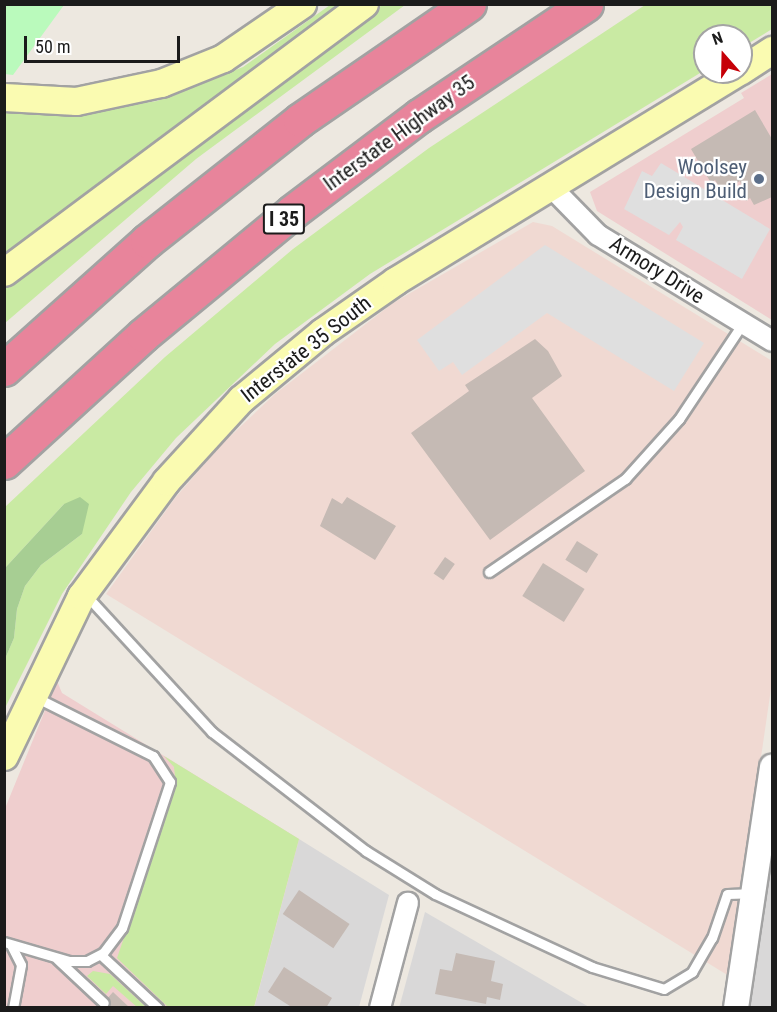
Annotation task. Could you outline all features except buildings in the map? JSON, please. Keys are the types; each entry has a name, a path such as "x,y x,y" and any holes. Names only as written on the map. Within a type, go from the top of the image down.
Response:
{"highway":[{"path":"4,369 147,241 300,120 469,4"},
{"name":"Interstate Highway 35","path":"4,462 142,335 292,212 419,116 586,4"}],"main road":[{"path":"4,97 76,101 161,83 224,58 302,4"},
{"path":"4,272 364,4"},
{"name":"Interstate 35 South","path":"753,62 772,50"},
{"name":"Interstate 35 South","path":"5,753 30,695 84,593 166,482 273,371 362,303 718,84"}],"street":[{"name":"Armory Drive","path":"551,187 598,235 772,341"},
{"path":"736,1008 772,767"},
{"path":"380,1008 408,903"}],"lane":[{"path":"489,572 610,491 645,460 743,323"},
{"path":"84,593 212,732 366,851 418,883 592,967 664,989 692,972 712,938 727,894 754,893"},
{"path":"5,943 78,962 101,955 122,928 169,776 153,756 94,723 30,695"},
{"path":"408,903 418,883"},
{"path":"5,943 17,952 21,965 13,1008"},
{"path":"101,955 158,1008"},
{"path":"56,958 104,1003"}],"shaded area":[{"path":"772,74 772,320 597,211 590,192 744,98 741,93"},
{"path":"661,163 770,229 742,279 676,240 683,227 680,222 669,235 624,209 642,171 652,176"},
{"path":"533,222 552,226 772,361 772,682 729,976 106,594 175,498 222,444 275,394 393,303"},
{"path":"545,245 704,343 674,391 547,313 462,375 453,362 439,371 417,340"},
{"path":"57,681 62,693 299,839 254,1007 5,1007 4,811"},
{"path":"772,837 772,1007 746,1007"},
{"path":"299,839 389,895 359,1007 254,1008"},
{"path":"425,912 589,1007 399,1008"}],"green space":[{"path":"4,5 64,5 13,75 5,74"},
{"path":"330,5 339,5 5,255 5,112 73,114 157,101 243,67"},
{"path":"382,5 405,5 196,159 5,323 4,288"},
{"path":"645,5 772,5 772,29 753,41 753,24 693,24 693,77 370,274 275,344 176,438 131,492 62,594 5,708 5,659 14,638 17,609 25,586 41,565 82,534 64,504 5,568 5,507 165,357 293,249 429,148"},
{"path":"80,497 89,504 82,534 41,565 25,586 17,609 14,638 5,659 5,568 64,504"},
{"path":"164,756 299,839 254,1007 168,1007 117,958 176,786 174,767"},
{"path":"93,971 110,974 146,1007 137,1007 113,986 106,994 87,976"}],"place":[{"name":"Woolsey Design Build","path":"759,179"}]}
